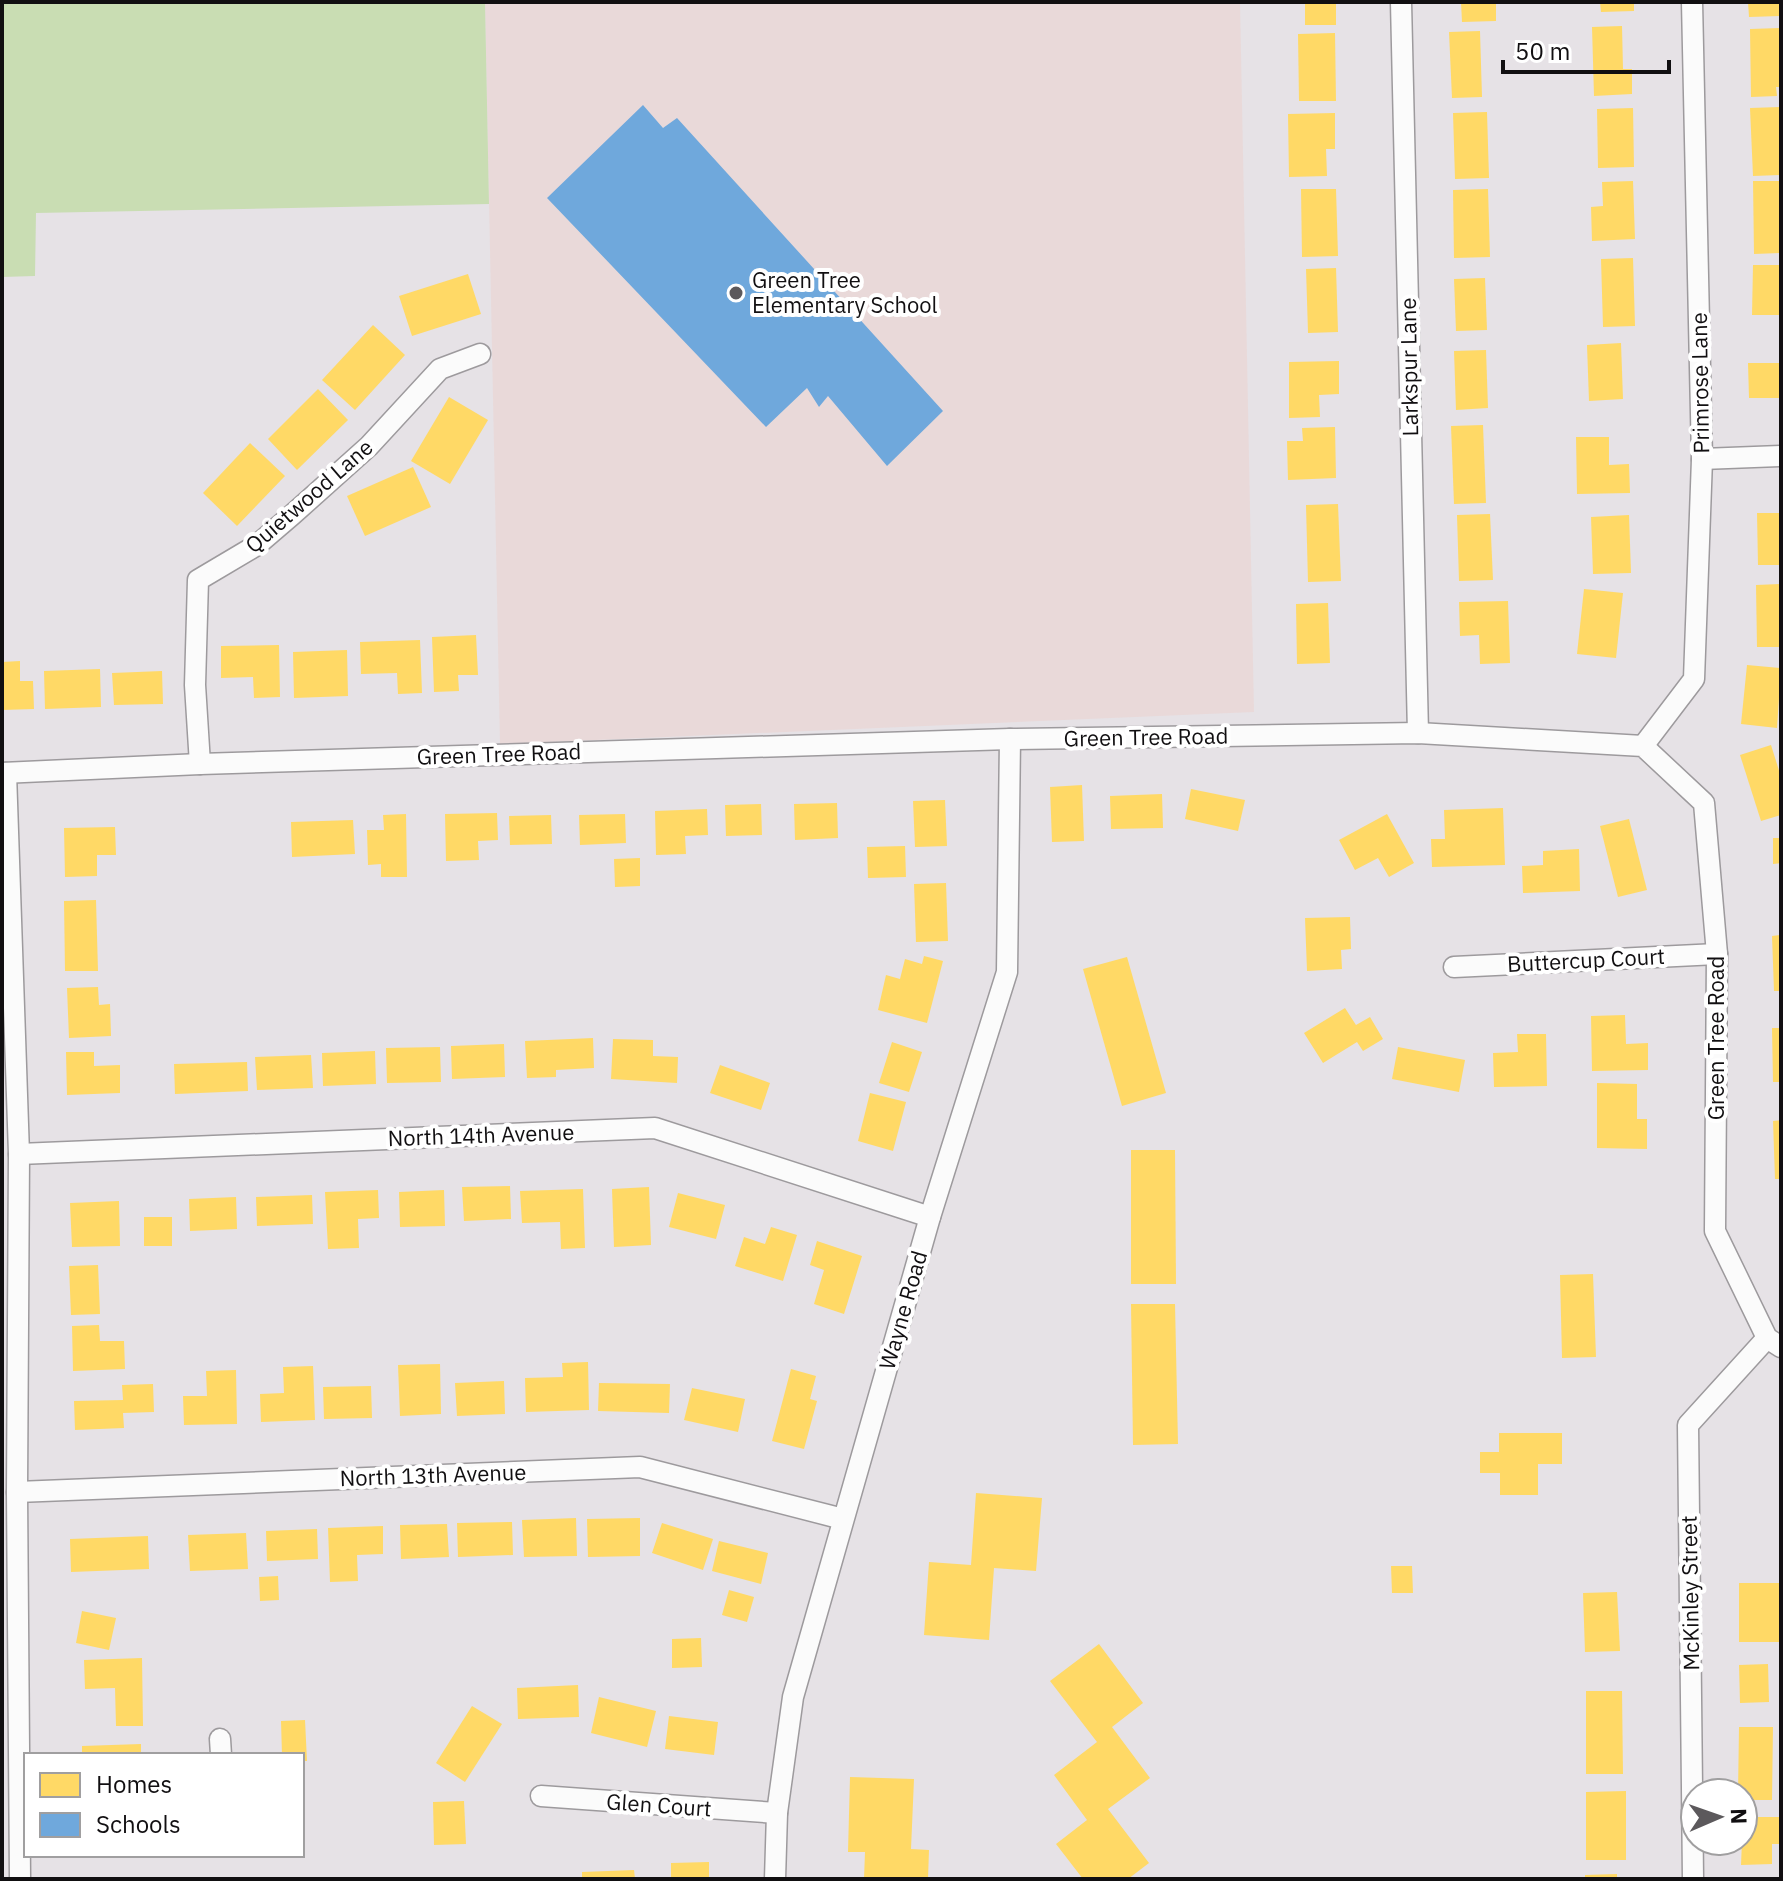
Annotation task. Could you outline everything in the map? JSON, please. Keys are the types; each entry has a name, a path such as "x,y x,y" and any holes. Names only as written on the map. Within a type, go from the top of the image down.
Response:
{"street":[{"name":"Larkspur Lane","path":"1401,2 1418,733"},
{"name":"Primrose Lane","path":"1643,746 1694,679 1702,459 1692,2"},
{"name":"Quietwood Lane","path":"200,764 195,685 198,580 257,545 292,515 369,446 440,369 480,354"},
{"path":"1702,459 1781,456"},
{"name":"Green Tree Road","path":"4,773 1010,739 1418,733 1643,746 1704,803 1717,954 1715,1231 1774,1343"},
{"name":"Wayne Road","path":"775,1879 777,1813 793,1697 930,1217 1007,972 1010,739"},
{"path":"4,773 19,1154 17,1492 25,1753"},
{"name":"Buttercup Court","path":"1454,967 1717,954"},
{"name":"North 14th Avenue","path":"19,1154 655,1128 930,1217"},
{"name":"McKinley Street","path":"1693,1879 1688,1425 1774,1343"},
{"name":"North 13th Avenue","path":"17,1492 640,1467 843,1519"},
{"name":"Glen Court","path":"541,1796 777,1813"},
{"path":"20,1879 28,1857"}],"shaded area":[{"path":"485,2 1240,2 1254,712 500,744"}],"green space":[{"path":"2,2 485,2 489,204 36,213 35,276 2,277"}],"building: Homes":[{"path":"1305,2 1336,2 1336,25 1305,25"},
{"path":"1461,2 1496,2 1496,21 1462,22"},
{"path":"1600,2 1634,2 1634,11 1601,12"},
{"path":"1748,2 1781,2 1781,16 1749,17"},
{"path":"1622,26 1623,69 1632,69 1632,94 1594,96 1592,27"},
{"path":"1781,28 1781,87 1776,87 1777,96 1751,97 1750,29"},
{"path":"1480,31 1482,97 1452,98 1449,32"},
{"path":"1335,33 1336,101 1299,101 1298,34"},
{"path":"1781,107 1781,175 1753,176 1750,108"},
{"path":"1633,108 1634,167 1598,168 1597,109"},
{"path":"1487,112 1489,178 1455,179 1453,113"},
{"path":"1335,113 1335,149 1326,149 1327,176 1289,177 1288,114"},
{"path":"1633,181 1635,239 1592,241 1591,207 1603,206 1602,182"},
{"path":"1753,181 1781,181 1781,253 1754,254"},
{"path":"1301,189 1336,189 1338,256 1302,257"},
{"path":"1488,189 1490,257 1454,258 1453,190"},
{"path":"1633,258 1635,326 1603,327 1601,259"},
{"path":"1753,265 1781,265 1781,315 1752,315"},
{"path":"1336,268 1338,332 1308,333 1306,269"},
{"path":"468,274 481,314 412,336 399,296"},
{"path":"1485,278 1487,330 1456,331 1454,279"},
{"path":"373,325 405,355 355,410 322,380"},
{"path":"1621,343 1623,399 1589,401 1587,345"},
{"path":"1486,350 1488,408 1456,410 1454,351"},
{"path":"1339,361 1339,394 1319,395 1320,417 1289,418 1289,362"},
{"path":"1748,363 1781,363 1781,398 1749,398"},
{"path":"318,389 348,420 297,470 268,439"},
{"path":"449,397 488,420 450,484 411,461"},
{"path":"1483,425 1486,503 1454,504 1451,426"},
{"path":"1335,427 1336,478 1288,480 1287,441 1303,441 1302,428"},
{"path":"1576,437 1609,437 1609,465 1629,464 1630,493 1577,494"},
{"path":"250,443 285,476 237,526 203,493"},
{"path":"413,467 431,507 365,536 347,496"},
{"path":"1338,504 1341,581 1308,582 1306,505"},
{"path":"1757,513 1781,513 1781,565 1758,565"},
{"path":"1490,514 1493,580 1459,581 1457,515"},
{"path":"1629,515 1631,573 1593,574 1591,517"},
{"path":"1781,584 1781,647 1757,647 1756,585"},
{"path":"1584,589 1623,593 1616,658 1577,654"},
{"path":"1508,601 1510,663 1480,664 1479,635 1460,636 1459,602"},
{"path":"1328,603 1330,663 1297,664 1296,604"},
{"path":"476,635 478,675 458,675 459,691 434,692 432,637"},
{"path":"420,640 422,693 398,694 397,673 361,674 360,642"},
{"path":"279,645 280,697 254,698 253,677 221,678 221,646"},
{"path":"347,650 348,696 294,698 293,652"},
{"path":"20,661 20,681 33,681 34,709 2,710 2,662"},
{"path":"1747,665 1781,668 1777,728 1741,724"},
{"path":"100,669 101,707 45,709 44,671"},
{"path":"162,671 163,704 114,705 112,673"},
{"path":"1771,745 1781,777 1781,815 1761,821 1740,755"},
{"path":"1082,785 1084,841 1052,842 1050,787"},
{"path":"1191,789 1245,800 1238,831 1185,819"},
{"path":"1162,794 1163,828 1111,829 1110,796"},
{"path":"945,800 947,846 915,847 913,801"},
{"path":"837,803 838,838 795,840 794,804"},
{"path":"761,804 762,835 726,836 725,805"},
{"path":"1503,808 1505,865 1432,867 1431,839 1445,839 1444,810"},
{"path":"707,809 708,835 685,836 686,854 656,855 655,811"},
{"path":"497,813 498,840 478,841 479,860 446,861 445,814"},
{"path":"406,814 407,877 381,877 381,864 368,865 367,830 384,830 383,815"},
{"path":"625,814 626,843 580,845 579,815"},
{"path":"1387,814 1414,863 1389,877 1378,858 1355,870 1339,840"},
{"path":"551,815 552,844 510,845 509,816"},
{"path":"1629,819 1647,890 1618,897 1600,826"},
{"path":"353,820 355,854 292,857 291,822"},
{"path":"115,827 116,855 97,855 97,876 65,877 64,828"},
{"path":"1773,838 1781,838 1781,863 1773,864"},
{"path":"905,846 906,877 868,878 867,847"},
{"path":"1579,849 1580,891 1523,893 1522,866 1543,865 1543,851"},
{"path":"640,858 640,886 615,887 614,859"},
{"path":"946,883 948,941 916,942 914,884"},
{"path":"96,900 98,971 65,971 64,901"},
{"path":"1350,917 1351,949 1341,950 1342,969 1307,971 1305,918"},
{"path":"1781,935 1781,991 1774,991 1772,936"},
{"path":"924,956 943,961 927,1023 878,1010 886,975 900,979 905,959 922,964"},
{"path":"1127,957 1166,1093 1122,1106 1083,969"},
{"path":"98,987 99,1005 110,1004 111,1036 69,1038 67,988"},
{"path":"1345,1008 1356,1025 1370,1017 1383,1039 1363,1051 1357,1042 1323,1063 1304,1033"},
{"path":"1625,1015 1626,1044 1648,1043 1648,1070 1592,1071 1591,1016"},
{"path":"1772,1028 1781,1028 1781,1082 1773,1082"},
{"path":"1517,1034 1546,1034 1547,1086 1494,1087 1493,1053 1518,1052"},
{"path":"593,1038 594,1068 556,1070 556,1077 527,1078 525,1041"},
{"path":"613,1039 653,1040 653,1056 678,1057 677,1083 611,1079"},
{"path":"892,1042 922,1052 909,1092 879,1083"},
{"path":"504,1044 505,1077 452,1079 451,1046"},
{"path":"440,1047 441,1082 387,1083 386,1048"},
{"path":"1398,1047 1465,1060 1459,1092 1392,1079"},
{"path":"375,1051 376,1084 323,1086 322,1053"},
{"path":"66,1052 94,1052 94,1066 120,1065 120,1093 67,1095"},
{"path":"311,1055 313,1088 257,1090 255,1057"},
{"path":"247,1062 248,1091 175,1094 174,1064"},
{"path":"720,1065 770,1083 761,1110 710,1093"},
{"path":"1597,1083 1637,1084 1637,1119 1647,1119 1647,1149 1597,1148"},
{"path":"870,1093 906,1102 893,1151 858,1141"},
{"path":"1781,1120 1781,1179 1775,1179 1773,1121"},
{"path":"1131,1150 1175,1150 1176,1284 1131,1284"},
{"path":"510,1186 511,1219 464,1221 462,1187"},
{"path":"649,1187 651,1245 614,1247 612,1189"},
{"path":"583,1189 585,1248 561,1249 560,1222 522,1223 520,1191"},
{"path":"378,1190 379,1218 358,1219 359,1248 328,1249 325,1192"},
{"path":"444,1190 445,1226 400,1227 399,1192"},
{"path":"678,1193 725,1205 716,1239 669,1227"},
{"path":"312,1195 313,1224 257,1226 256,1197"},
{"path":"236,1197 237,1229 190,1231 189,1199"},
{"path":"119,1201 120,1246 72,1247 70,1203"},
{"path":"144,1217 172,1217 172,1246 144,1246"},
{"path":"771,1227 797,1235 783,1281 735,1266 744,1237 765,1244"},
{"path":"817,1241 862,1256 844,1314 814,1304 824,1270 810,1265"},
{"path":"98,1265 100,1314 71,1315 69,1266"},
{"path":"1593,1274 1596,1357 1562,1358 1560,1275"},
{"path":"1131,1304 1175,1304 1178,1444 1133,1445"},
{"path":"99,1325 100,1341 124,1341 125,1369 73,1371 72,1326"},
{"path":"588,1362 589,1410 526,1412 525,1378 563,1377 562,1363"},
{"path":"440,1364 441,1414 400,1416 398,1365"},
{"path":"313,1366 315,1420 261,1422 260,1394 284,1393 283,1367"},
{"path":"791,1369 816,1376 810,1399 817,1401 804,1449 772,1441"},
{"path":"236,1370 237,1424 184,1425 183,1396 207,1396 206,1371"},
{"path":"504,1381 505,1414 457,1416 455,1383"},
{"path":"599,1383 670,1384 669,1413 598,1411"},
{"path":"153,1384 154,1412 123,1413 124,1428 75,1430 74,1401 123,1400 122,1385"},
{"path":"371,1386 372,1418 324,1419 323,1387"},
{"path":"692,1388 745,1399 738,1432 684,1420"},
{"path":"1499,1433 1562,1433 1562,1464 1538,1464 1538,1495 1500,1495 1500,1473 1480,1473 1480,1452 1499,1452"},
{"path":"976,1493 1042,1498 1036,1571 994,1568 989,1640 924,1635 929,1562 971,1565"},
{"path":"576,1518 577,1556 524,1557 522,1520"},
{"path":"640,1518 640,1556 588,1557 587,1519"},
{"path":"512,1522 513,1555 458,1557 457,1523"},
{"path":"662,1523 713,1539 703,1570 652,1553"},
{"path":"447,1524 449,1557 401,1559 400,1525"},
{"path":"383,1526 383,1554 357,1555 358,1581 330,1582 328,1528"},
{"path":"317,1529 318,1559 267,1561 266,1531"},
{"path":"246,1533 248,1569 190,1571 188,1535"},
{"path":"148,1536 149,1569 71,1572 70,1539"},
{"path":"719,1541 768,1553 761,1584 712,1571"},
{"path":"1391,1566 1412,1566 1413,1593 1392,1593"},
{"path":"278,1576 279,1600 260,1601 259,1577"},
{"path":"1739,1583 1781,1583 1781,1642 1739,1642"},
{"path":"729,1590 754,1597 747,1622 722,1615"},
{"path":"1617,1592 1620,1651 1585,1652 1583,1593"},
{"path":"82,1611 116,1618 109,1650 76,1643"},
{"path":"701,1638 702,1667 672,1668 672,1639"},
{"path":"1099,1644 1143,1703 1112,1727 1150,1778 1108,1809 1149,1863 1128,1879 1083,1879 1056,1844 1087,1820 1054,1775 1097,1742 1050,1681"},
{"path":"142,1658 143,1726 116,1726 115,1688 85,1689 84,1660"},
{"path":"1768,1664 1769,1702 1740,1703 1739,1665"},
{"path":"578,1685 579,1717 518,1719 517,1688"},
{"path":"1586,1691 1622,1691 1623,1774 1586,1774"},
{"path":"599,1697 656,1711 647,1747 591,1733"},
{"path":"472,1706 502,1724 465,1782 436,1763"},
{"path":"669,1716 718,1722 714,1755 665,1749"},
{"path":"305,1720 307,1761 304,1761 304,1753 282,1753 281,1721"},
{"path":"1739,1727 1773,1727 1772,1800 1759,1800 1759,1777 1738,1777"},
{"path":"141,1744 141,1753 82,1753 82,1746"},
{"path":"850,1777 914,1779 911,1849 929,1850 928,1879 864,1879 865,1852 848,1852"},
{"path":"1626,1791 1626,1860 1586,1860 1586,1792"},
{"path":"464,1801 466,1844 434,1845 433,1802"},
{"path":"1759,1817 1781,1817 1781,1844 1772,1844 1772,1864 1741,1865 1741,1857 1759,1857"},
{"path":"709,1862 709,1879 671,1879 671,1863"},
{"path":"634,1870 635,1879 582,1879 582,1872"},
{"path":"1617,1874 1617,1879 1585,1879 1585,1875"}],"building: Schools":[{"name":"Green Tree Elementary School","path":"643,105 663,128 677,118 943,411 887,466 828,396 819,407 807,388 766,427 547,198"}],"place":[{"name":"Green Tree Elementary School","path":"736,293"}]}
